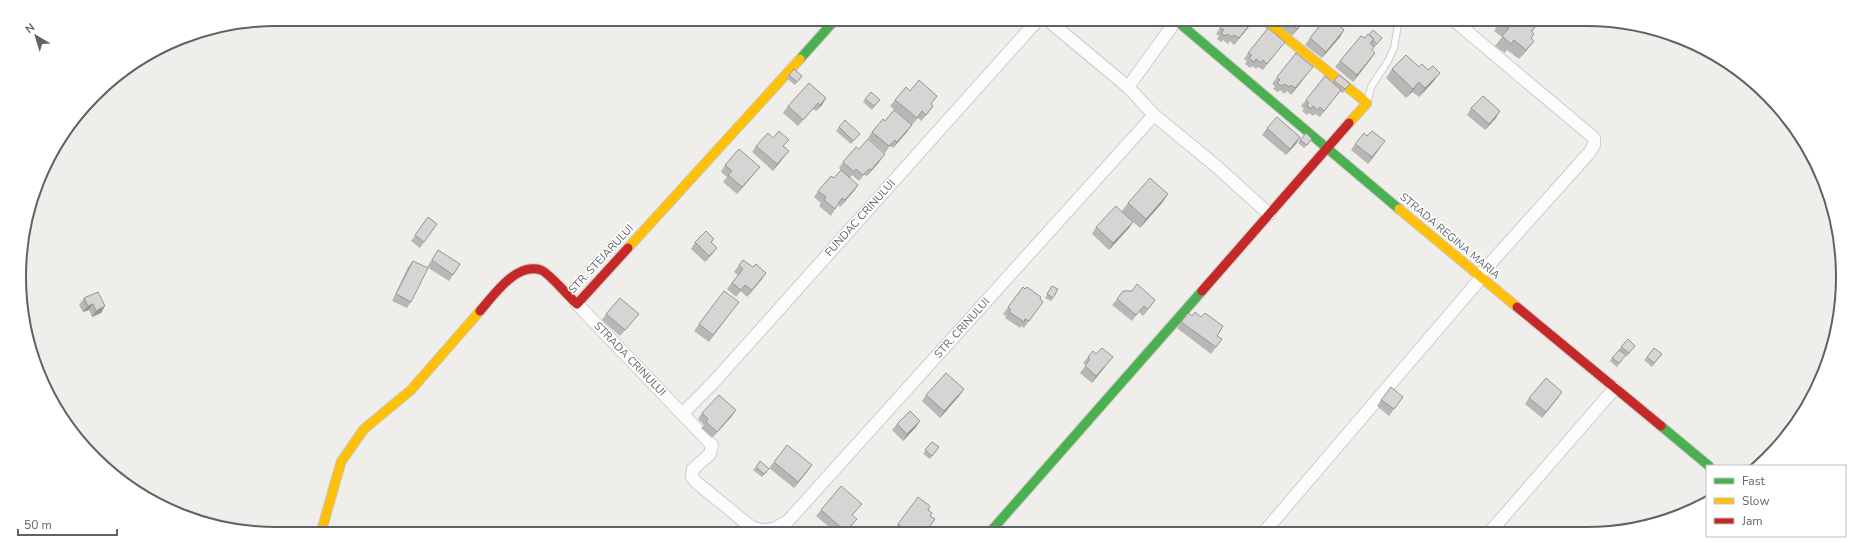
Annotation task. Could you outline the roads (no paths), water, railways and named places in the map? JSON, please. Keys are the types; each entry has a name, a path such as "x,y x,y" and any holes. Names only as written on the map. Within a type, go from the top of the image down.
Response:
{"street":[{"name":"STR. STEJARULUI","path":"322,527 341,462 364,429 410,390 498,290 518,272 532,269 542,270 577,304 829,26"},
{"name":"FUNDAC CRINULUI","path":"683,413 712,384 1032,26"},
{"path":"1055,26 1128,87 1154,115 1216,166 1269,214"},
{"path":"1128,87 1174,26"},
{"name":"STRADA REGINA MARIA","path":"1182,26 1480,277 1708,465"},
{"path":"995,527 1368,103 1272,26"},
{"path":"1268,527 1480,277 1589,153 1594,145 1594,138 1461,26"},
{"name":"STR. CRINULUI","path":"776,527 788,521 1154,115"},
{"name":"STRADA CRINULUI","path":"577,304 683,413"},
{"path":"1494,527 1614,388"},
{"path":"683,413 712,445 710,454 693,469 692,477 696,482 752,527"}],"lane":[{"path":"1368,103 1371,87 1388,61 1394,48 1398,26"}]}
